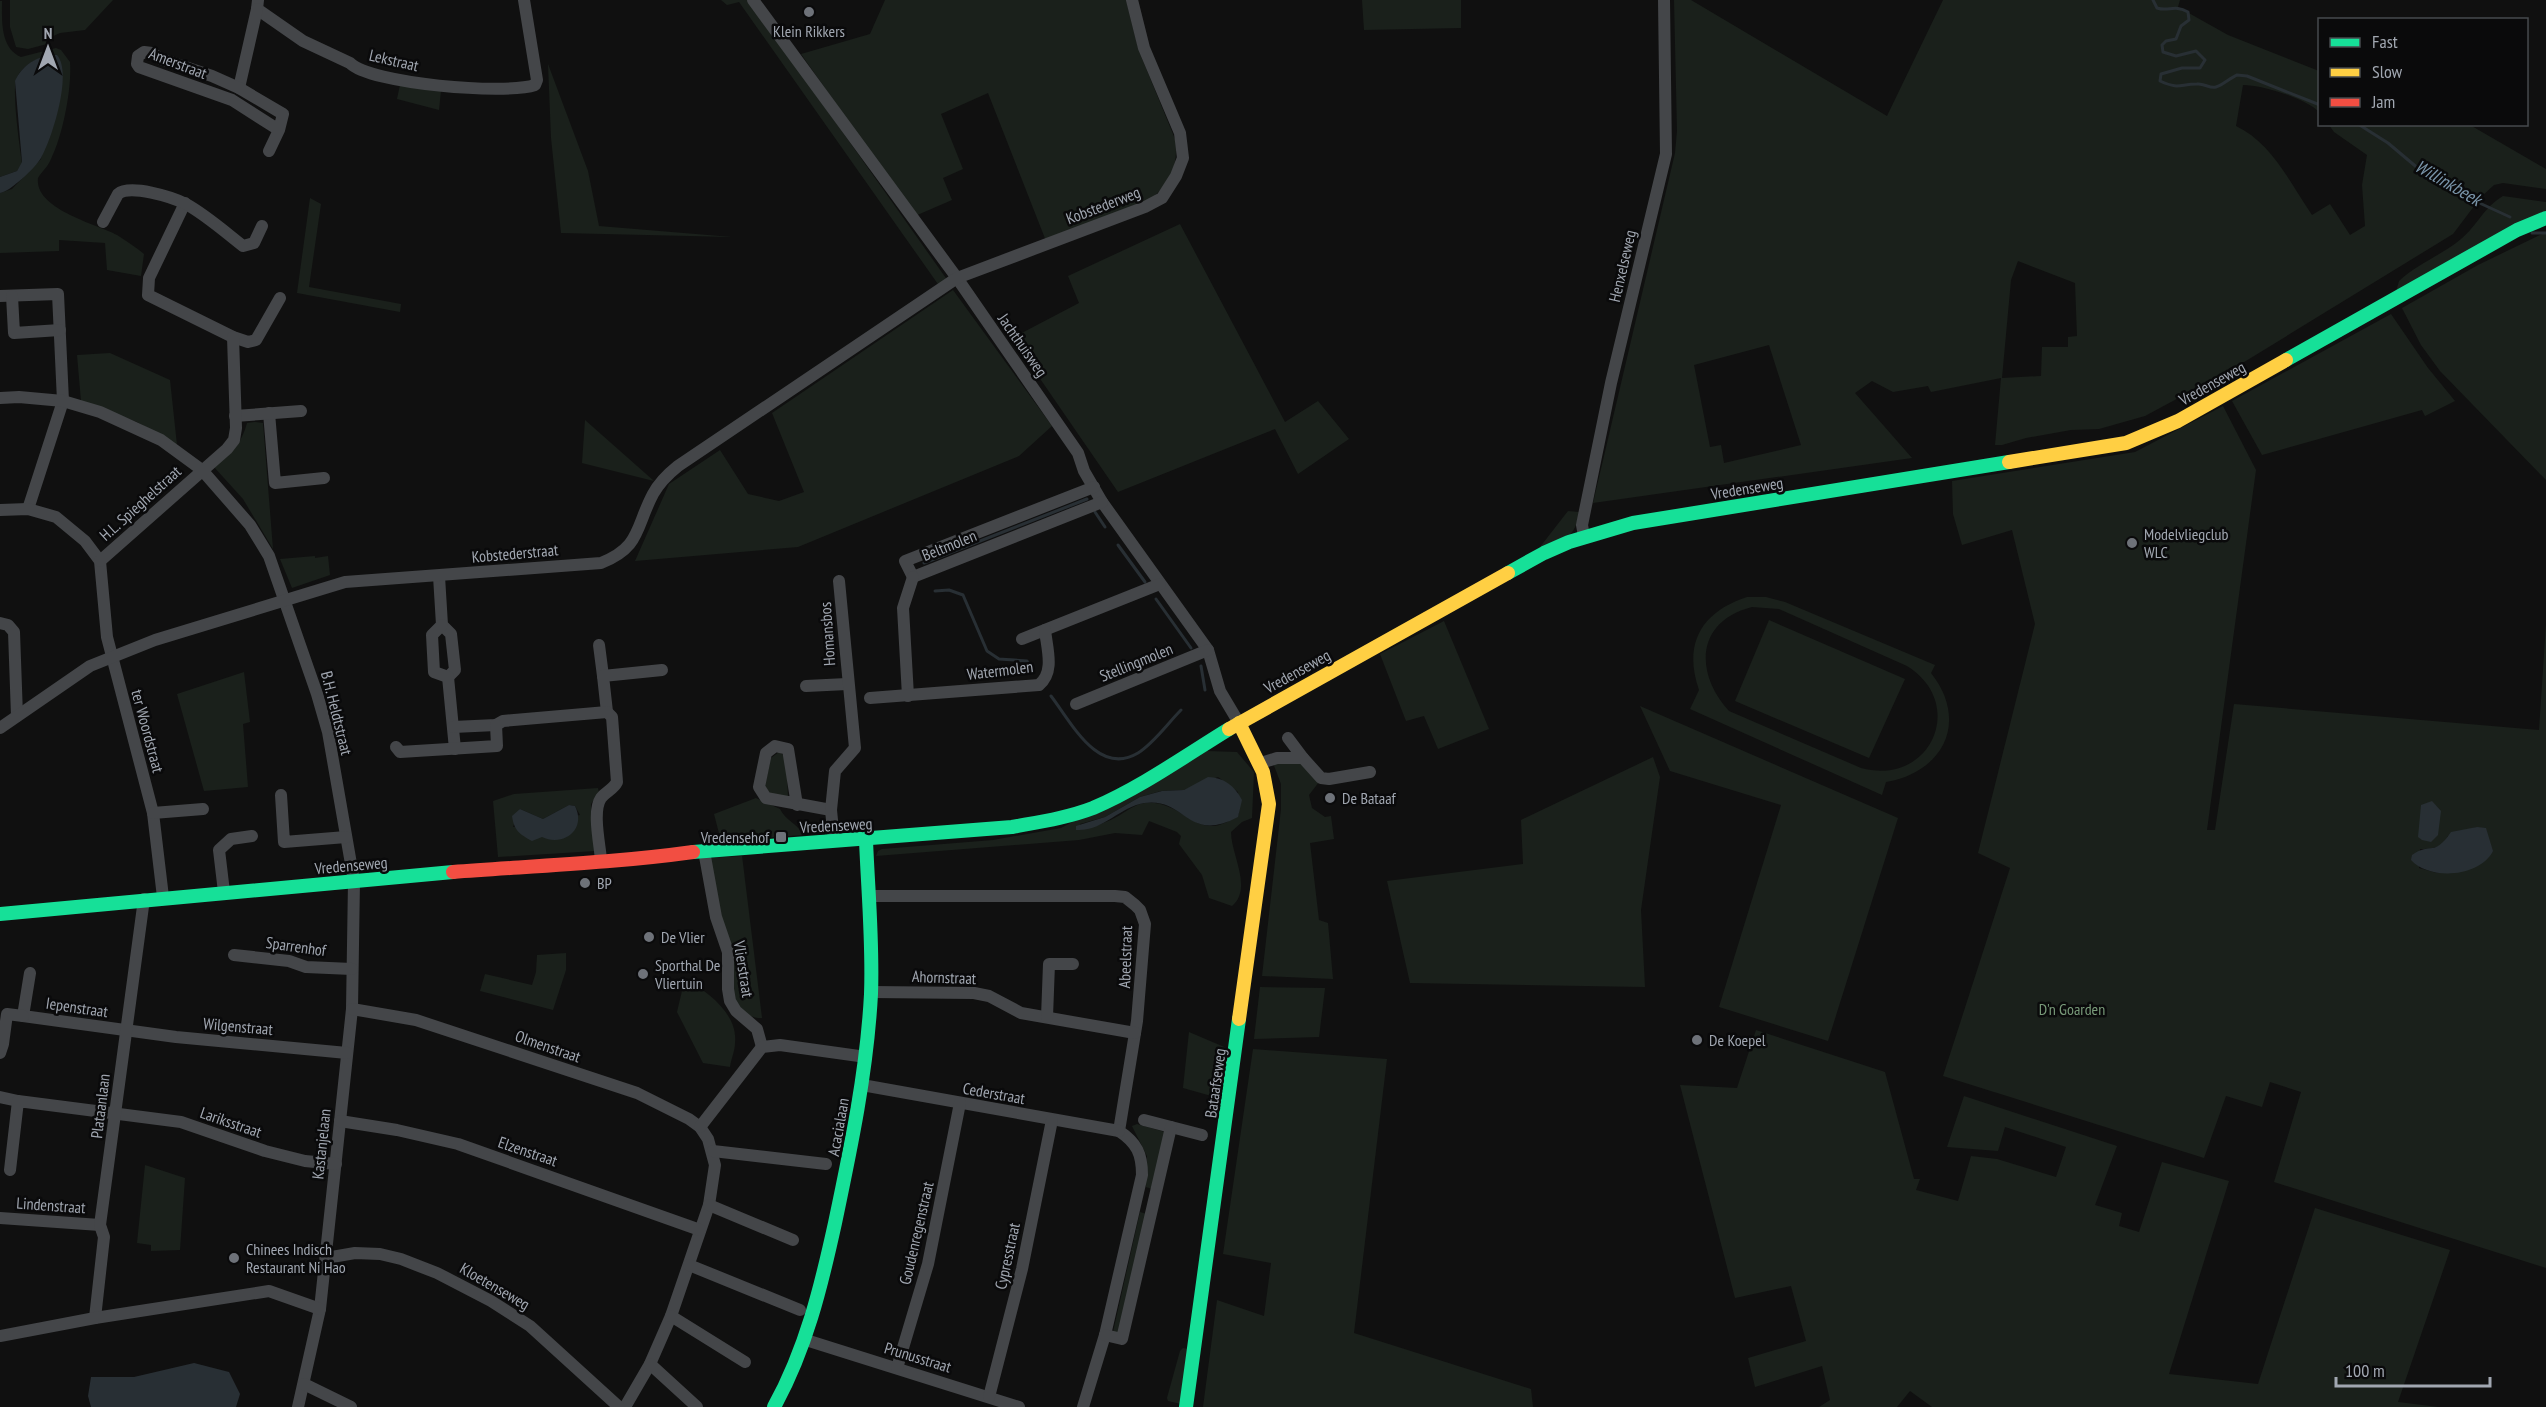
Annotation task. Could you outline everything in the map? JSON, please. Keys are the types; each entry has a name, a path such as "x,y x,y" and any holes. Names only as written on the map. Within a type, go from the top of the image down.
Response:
{"main road":[{"name":"Vredenseweg","path":"0,915 163,897 1012,827 1053,820 1092,808 1123,793 1239,723 1544,553 1584,536 1609,527 1647,520 2126,443 2178,421 2517,230 2546,218"},
{"name":"Bataafseweg","path":"1186,1407 1269,804 1267,781 1261,764 1239,723"},
{"name":"Acacialaan","path":"774,1407 798,1363 815,1315 862,1085 871,992 866,840"}],"street":[{"name":"Lekstraat","path":"257,4 303,41 350,63 355,68 384,77 434,86 516,88 535,85 525,0"},
{"name":"Jachthuisweg","path":"753,0 957,279 1078,453 1084,471 1102,502 1208,650 1220,691 1239,723"},
{"name":"Kobstederweg","path":"957,279 1145,207 1161,198 1176,176 1184,158 1180,133 1144,48 1132,0"},
{"name":"Henxelseweg","path":"1584,536 1582,525 1609,394 1666,154 1664,0"},
{"path":"239,88 257,4"},
{"name":"Amerstraat","path":"144,52 152,53 161,59 212,76 239,88 283,114 279,130 231,100 139,67 137,59 144,52"},
{"path":"269,151 279,130"},
{"path":"104,222 114,199 122,191 144,191 185,203 243,246 254,243 262,226"},
{"path":"185,203 149,278 148,295 232,337 248,342 256,340 280,298"},
{"name":"Kobstederstraat","path":"0,728 90,666 155,640 345,582 601,563 619,556 631,544 653,493 662,480 678,466 957,279"},
{"path":"28,509 63,401 60,330 58,294 6,296 14,333 60,330"},
{"name":"H.L. Spieghelstraat","path":"100,561 227,449 234,440 232,337"},
{"name":"B.H. Heldtstraat","path":"0,398 19,397 63,401 130,425 161,440 202,470 250,525 269,555 286,600 328,732 354,881"},
{"path":"235,416 301,411"},
{"path":"269,413 275,483 324,478"},
{"name":"Beltmolen","path":"1094,487 905,561 913,577 1102,502"},
{"path":"0,510 28,509 56,516 85,541 100,561"},
{"name":"ter Woordstraat","path":"100,561 112,657 153,813 163,897"},
{"path":"439,576 442,625 451,634 455,670 448,677"},
{"path":"908,696 903,609 913,577"},
{"name":"Homansbos","path":"834,840 831,810 836,771 855,748 847,684 839,581"},
{"name":"Watermolen","path":"1022,639 1160,584"},
{"path":"0,623 8,625 14,632 17,716"},
{"path":"442,625 432,635 434,672 448,677"},
{"name":"Watermolen","path":"870,698 1038,685 1047,679 1049,666 1045,630"},
{"path":"599,645 607,712 614,722 618,782 601,798 597,807 601,861"},
{"name":"Stellingmolen","path":"1076,704 1208,650"},
{"path":"603,676 662,670"},
{"path":"448,677 455,749"},
{"name":"Homansbos","path":"806,686 847,684"},
{"path":"453,727 496,725 503,721 607,712"},
{"path":"396,747 400,752 497,746 496,725"},
{"path":"1288,738 1321,778 1329,779 1370,772"},
{"path":"797,805 788,749 775,746 766,753 759,787 766,798 797,805 831,810"},
{"path":"1261,764 1277,758 1304,758"},
{"path":"281,795 284,842 346,837"},
{"path":"153,813 203,809"},
{"path":"224,892 219,850 231,838 252,836"},
{"name":"Vlierstraat","path":"704,851 716,917 728,952 730,1001 736,1011 757,1029 762,1047"},
{"name":"Kastanjelaan","path":"297,1407 320,1309 327,1258 352,1010 354,881"},
{"name":"Abeelstraat","path":"869,896 1125,897 1140,910 1144,924 1135,1033 1119,1131"},
{"name":"Plataanlaan","path":"95,1318 104,1238 100,1225 144,899"},
{"name":"Sparrenhof","path":"234,955 289,961 306,967 352,969"},
{"path":"1047,1017 1049,964 1073,964"},
{"name":"Iepenstraat","path":"23,1016 30,973"},
{"name":"Ahornstraat","path":"871,992 974,993 989,996 1022,1012 1135,1033"},
{"name":"Olmenstraat","path":"352,1010 416,1020 484,1041 637,1094 689,1119 700,1127"},
{"name":"Iepenstraat","path":"2,1049 7,1014 125,1030"},
{"name":"Wilgenstraat","path":"125,1030 347,1053"},
{"path":"624,1407 650,1364 671,1316 709,1205 715,1165 708,1138 700,1127 762,1047 780,1045 866,1057"},
{"name":"Cederstraat","path":"862,1085 1119,1131"},
{"name":"Lariksstraat","path":"0,1097 181,1122 265,1151 305,1161 336,1164"},
{"path":"10,1170 18,1101"},
{"name":"Goudenregenstraat","path":"897,1368 928,1263 960,1103"},
{"name":"Cypresstraat","path":"989,1397 1019,1279 1052,1120"},
{"path":"1144,1120 1202,1135"},
{"name":"Elzenstraat","path":"340,1121 397,1130 458,1144 700,1230"},
{"path":"1106,1335 1122,1339 1171,1128"},
{"path":"1083,1407 1106,1335 1142,1175 1142,1160 1136,1145 1119,1131"},
{"path":"713,1152 826,1164"},
{"path":"1137,1198 1153,1201"},
{"path":"709,1205 793,1240"},
{"name":"Lindenstraat","path":"0,1218 100,1225"},
{"name":"Kloetenseweg","path":"327,1258 356,1254 380,1254 401,1259 437,1273 491,1301 530,1326 619,1407"},
{"path":"688,1264 800,1310"},
{"path":"0,1336 95,1318 269,1291 320,1309"},
{"path":"671,1316 745,1362"},
{"name":"Prunusstraat","path":"806,1340 1019,1407"},
{"path":"650,1364 698,1407"},
{"path":"304,1384 351,1407"}],"green space":[{"path":"10,0 113,0 85,30 60,33 49,38 47,44 28,49 16,47 10,27"},
{"path":"721,0 749,0 948,281 940,287 739,2 727,5"},
{"path":"885,0 1126,0 1139,51 1175,139 1176,156 1169,179 1152,198 1046,241 988,93 941,114 963,169 943,178 952,200 915,216 801,54 870,34"},
{"path":"1362,0 1461,0 1461,28 1364,30"},
{"path":"1674,0 1691,0 1887,116 1943,0 2180,0 2178,7 2228,35 2318,71 2318,111 2283,93 2243,85 2236,126 2249,133 2270,153 2312,215 2330,204 2350,235 2365,226 2362,185 2367,155 2334,132 2330,126 2472,126 2546,169 2546,189 2503,183 2494,185 2481,197 2453,234 2236,367 2145,416 2099,429 2071,430 1995,445 2001,378 1931,392 1928,386 1893,392 1872,381 1855,393 1912,458 1593,503 1675,153 1677,131","holes":["2018,261 2075,283 2077,336 2068,337 2068,347 2042,347 2041,376 2002,378 2011,280","1769,345 1801,445 1724,463 1721,445 1710,447 1694,365"]},
{"path":"0,1 2,1 4,33 14,53 21,57 56,48 61,50 70,62 70,85 63,125 50,162 38,178 39,189 56,207 117,235 144,254 141,276 107,270 105,243 59,240 59,251 0,253 0,193 12,189 41,159 52,55 32,62 17,77 15,105 22,163 17,171 0,177"},
{"path":"548,64 588,171 599,226 732,237 561,233 551,138"},
{"path":"400,85 441,90 439,110 397,99"},
{"path":"2503,196 2546,202 2546,212 2395,295 2399,281 2461,239 2496,200"},
{"path":"310,198 321,204 309,287 401,304 400,312 297,293"},
{"path":"1180,224 1285,422 1318,401 1349,439 1298,474 1275,429 1118,492 1012,338 1079,303 1068,276"},
{"path":"2546,232 2546,480 2440,371 2421,345 2402,308 2478,265"},
{"path":"953,290 1052,426 1019,456 798,547 635,561 669,484 720,450 748,494 779,501 804,492 772,413"},
{"path":"2391,314 2428,368 2455,401 2425,416 2422,410 2262,455 2232,401"},
{"path":"110,353 170,380 177,445 137,422 81,401 77,355"},
{"name":"D'n Goarden","path":"2223,406 2256,470 2207,830 2215,830 2234,704 2539,730 2546,624 2546,1268 2274,1182 2301,1092 2270,1082 2262,1107 2226,1096 2204,1158 1943,1076 2010,868 1978,853 2035,624 2012,530 1962,545 1953,514 1952,481 2135,452","holes":["2477,827 2458,871 2437,873 2419,868 2420,849 2437,847 2448,836"]},
{"path":"585,420 654,481 582,463"},
{"path":"247,423 263,423 273,549 243,499 214,467 235,448"},
{"path":"1568,511 1579,512 1574,530 1564,541 1533,556"},
{"path":"315,556 315,558 328,556 330,575 292,588 280,559"},
{"path":"1747,597 1766,597 1785,602 1935,665 1931,673 1942,691 1948,709 1949,726 1936,756 1923,768 1886,782 1882,795 1690,709 1699,690 1693,658 1695,644 1707,621 1731,603","holes":["1752,607 1779,609 1907,666 1925,682 1935,701 1937,720 1933,738 1922,754 1906,765 1885,771 1861,768 1729,711 1710,681 1706,665 1706,650 1711,636 1720,624 1733,614"]},
{"path":"1769,620 1905,679 1869,758 1735,701"},
{"path":"1444,621 1489,729 1438,749 1424,716 1406,721 1380,654"},
{"path":"244,672 250,722 243,724 248,787 204,791 177,694"},
{"path":"1640,706 1898,818 1828,1041 1719,1007 1781,805 1670,771"},
{"path":"1207,751 1237,752 1254,772 1252,818 1242,822 1231,832 1241,881 1238,899 1232,906 1209,898 1202,875 1179,844 1181,836 1177,832 1149,821 1142,835 1115,833 1079,840 876,856 882,849 993,840 1061,828","holes":["1218,777 1238,792 1239,814 1225,823 1212,826 1202,824 1171,808 1145,803 1106,822 1080,830 1080,824 1105,817 1140,797 1161,791 1184,790"]},
{"path":"779,752 786,757 788,797 771,795 765,786 771,758"},
{"path":"1653,757 1660,777 1641,910 1645,987 1410,983 1387,881 1523,864 1521,820"},
{"path":"1301,762 1319,782 1309,795 1312,808 1325,817 1331,816 1334,839 1310,843 1319,920 1328,923 1333,979 1262,976 1281,809 1281,784 1273,763"},
{"path":"598,788 599,793 591,804 595,851 498,857 493,801 514,794","holes":["569,805 575,806 580,815 513,827 520,809 543,819"]},
{"path":"756,798 780,809 803,835 721,841 714,814"},
{"path":"742,856 762,1018 745,1013 732,999 710,858"},
{"path":"566,953 566,970 553,1010 480,991 485,974 532,985 536,972 537,955"},
{"path":"685,978 719,1004 732,1022 735,1043 730,1067 703,1063 677,1012"},
{"path":"1260,987 1325,988 1319,1037 1254,1039"},
{"path":"1756,1030 1885,1072 1914,1179 1920,1179 1916,1190 1958,1201 1971,1156 1997,1159 2056,1177 2066,1147 2005,1127 1998,1151 1947,1147 1964,1096 2117,1146 2095,1205 2122,1213 2119,1226 2139,1232 2162,1162 2229,1181 2169,1374 2258,1384 2315,1208 2450,1250 2398,1402 2438,1407 1932,1407 1910,1391 1897,1407 1819,1407 1830,1400 1822,1366 1755,1387 1748,1358 1806,1341 1791,1286 1735,1298 1680,1085 1737,1088"},
{"path":"1189,1032 1229,1049 1222,1099 1183,1088"},
{"path":"1253,1049 1387,1059 1354,1333 1531,1389 1533,1407 1203,1407 1217,1300 1264,1316 1271,1263 1223,1254"},
{"path":"1137,1124 1165,1132 1152,1189 1146,1187 1147,1156 1132,1126"},
{"path":"145,1165 185,1178 180,1250 151,1251 151,1245 137,1243"},
{"path":"1140,1212 1147,1214 1119,1332 1113,1332"},
{"path":"1183,1348 1188,1349 1181,1404 1168,1401 1167,1398 1180,1351"}],"shaded area":[{"path":"57,55 63,76 62,90 46,149 28,173 16,184 0,193 0,177 17,171 22,162 15,81 27,65 44,56"},
{"path":"1208,777 1224,781 1236,790 1242,800 1238,817 1221,824 1208,825 1197,823 1169,806 1144,803 1135,805 1094,827 1076,830 1076,826 1105,817 1140,797 1162,791 1184,790"},
{"path":"2432,801 2441,811 2438,835 2431,842 2418,837 2421,805"},
{"path":"569,805 575,806 578,822 571,834 565,838 550,840 542,837 532,841 520,834 514,825 512,816 520,809 543,819"},
{"path":"2477,827 2486,828 2493,851 2487,860 2477,866 2466,871 2442,873 2419,867 2411,860 2412,855 2419,851 2440,845 2451,832"},
{"path":"194,1363 229,1372 240,1394 236,1407 91,1407 88,1396 91,1377 134,1377"}],"waterway":[{"name":"Willinkbeek","path":"2153,0 2157,8 2175,8 2188,12 2189,20 2181,26 2176,39 2166,41 2162,45 2163,52 2176,56 2196,51 2205,60 2200,68 2182,68 2161,74 2160,81 2176,86 2200,84 2214,87 2237,75 2247,76 2318,104"},
{"name":"Willinkbeek","path":"2361,126 2388,143 2426,175 2510,217"},
{"name":"Willinkbeek","path":"2532,233 2546,233"},
{"path":"924,563 1087,499"},
{"path":"1095,512 1105,527"},
{"path":"1118,545 1145,582"},
{"path":"935,591 949,590 963,595 987,651 999,659 1027,661 1032,668"},
{"path":"1156,599 1191,648"},
{"path":"1201,666 1205,690"},
{"path":"1051,696 1087,743 1110,758 1124,759 1144,749 1181,710"}],"traffic: fast":[{"path":"2286,360 2517,230 2546,218"},
{"path":"1508,573 1569,542 1633,523 2009,462"},
{"path":"693,852 1012,827 1063,817 1093,808 1128,791 1229,729"},
{"path":"774,1407 804,1340 818,1294 858,1109 871,994 871,936 866,840"},
{"path":"0,914 453,872"},
{"path":"1186,1407 1239,1019"}],"traffic: slow":[{"path":"2009,462 2126,443 2178,421 2286,360"},
{"path":"1229,729 1508,573"},
{"path":"1239,723 1263,772 1269,804 1239,1019"}],"traffic: jam":[{"path":"453,872 603,862 693,852"}],"place":[{"name":"Klein Rikkers","path":"809,12"},
{"name":"Modelvliegclub WLC","path":"2132,543"},
{"name":"De Bataaf","path":"1330,798"},
{"name":"Vredensehof","path":"781,837"},
{"name":"BP","path":"585,883"},
{"name":"De Vlier","path":"649,937"},
{"name":"Sporthal De Vliertuin","path":"643,974"},
{"name":"De Koepel","path":"1697,1040"},
{"name":"Chinees Indisch Restaurant Ni Hao","path":"234,1258"}]}
